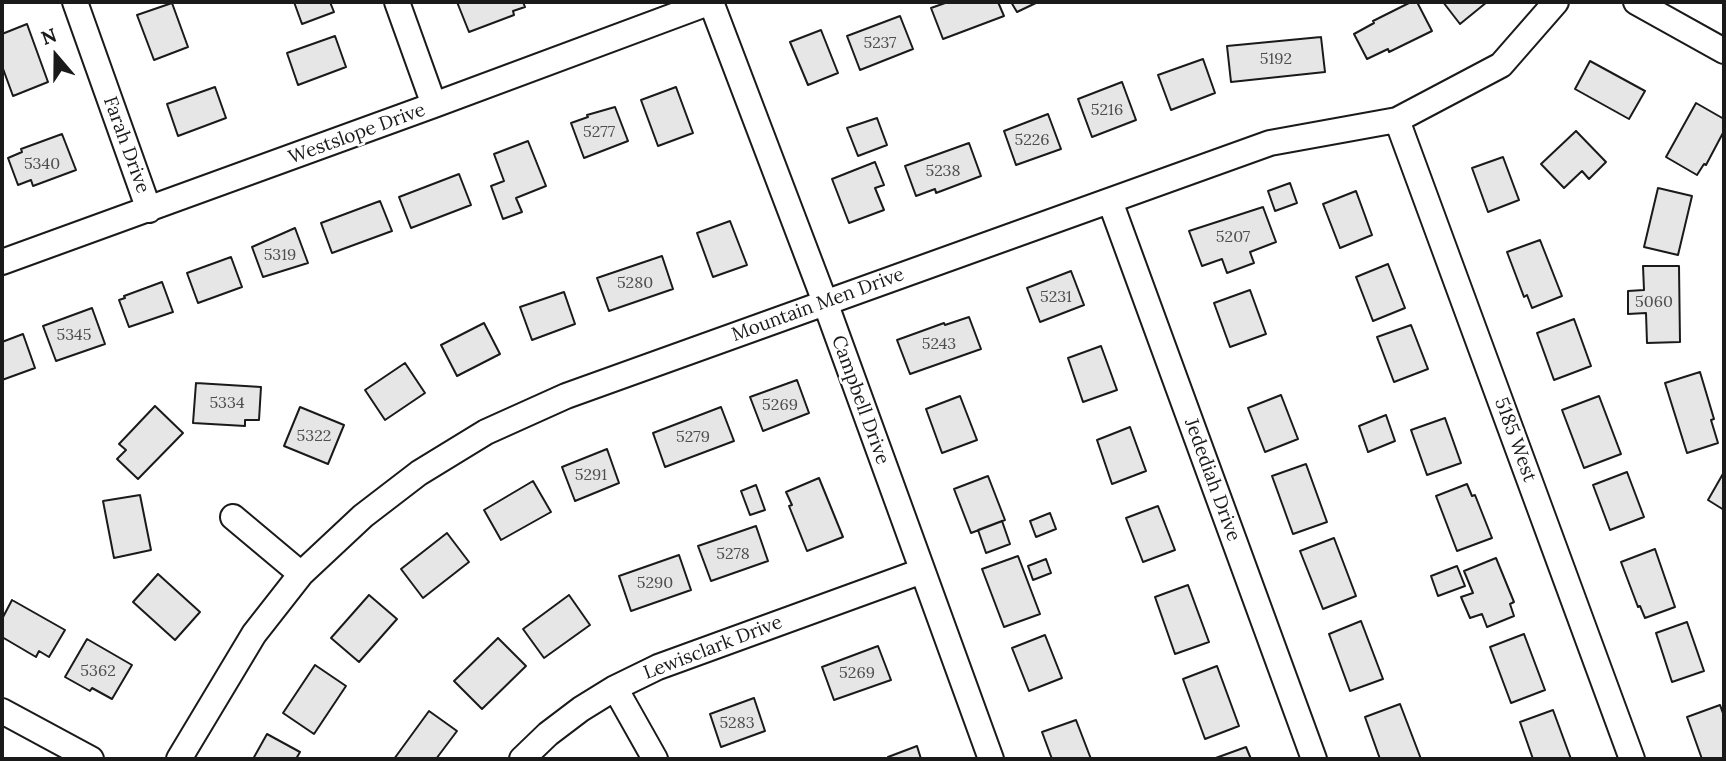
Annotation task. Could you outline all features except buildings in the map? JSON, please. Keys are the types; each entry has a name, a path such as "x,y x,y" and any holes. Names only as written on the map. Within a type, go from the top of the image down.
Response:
{"street":[{"name":"Farah Drive","path":"75,2 149,210"},
{"path":"397,2 434,106"},
{"name":"Westslope Drive","path":"2,262 434,106 711,2"},
{"name":"Campbell Drive","path":"711,2 825,302 991,759"},
{"name":"Mountain Men Drive","path":"179,759 254,634 302,574 363,516 391,494 419,473 486,432 566,396 1270,143 1398,120 1501,65 1556,2"},
{"path":"1636,2 1724,51"},
{"name":"5185 West","path":"1398,120 1632,759"},
{"name":"Jedediah Drive","path":"1110,201 1314,759"},
{"path":"233,517 302,574"},
{"name":"Lewisclark Drive","path":"522,759 548,734 615,688 658,667 922,571"},
{"path":"615,688 655,759"},
{"path":"2,711 91,759"}]}
